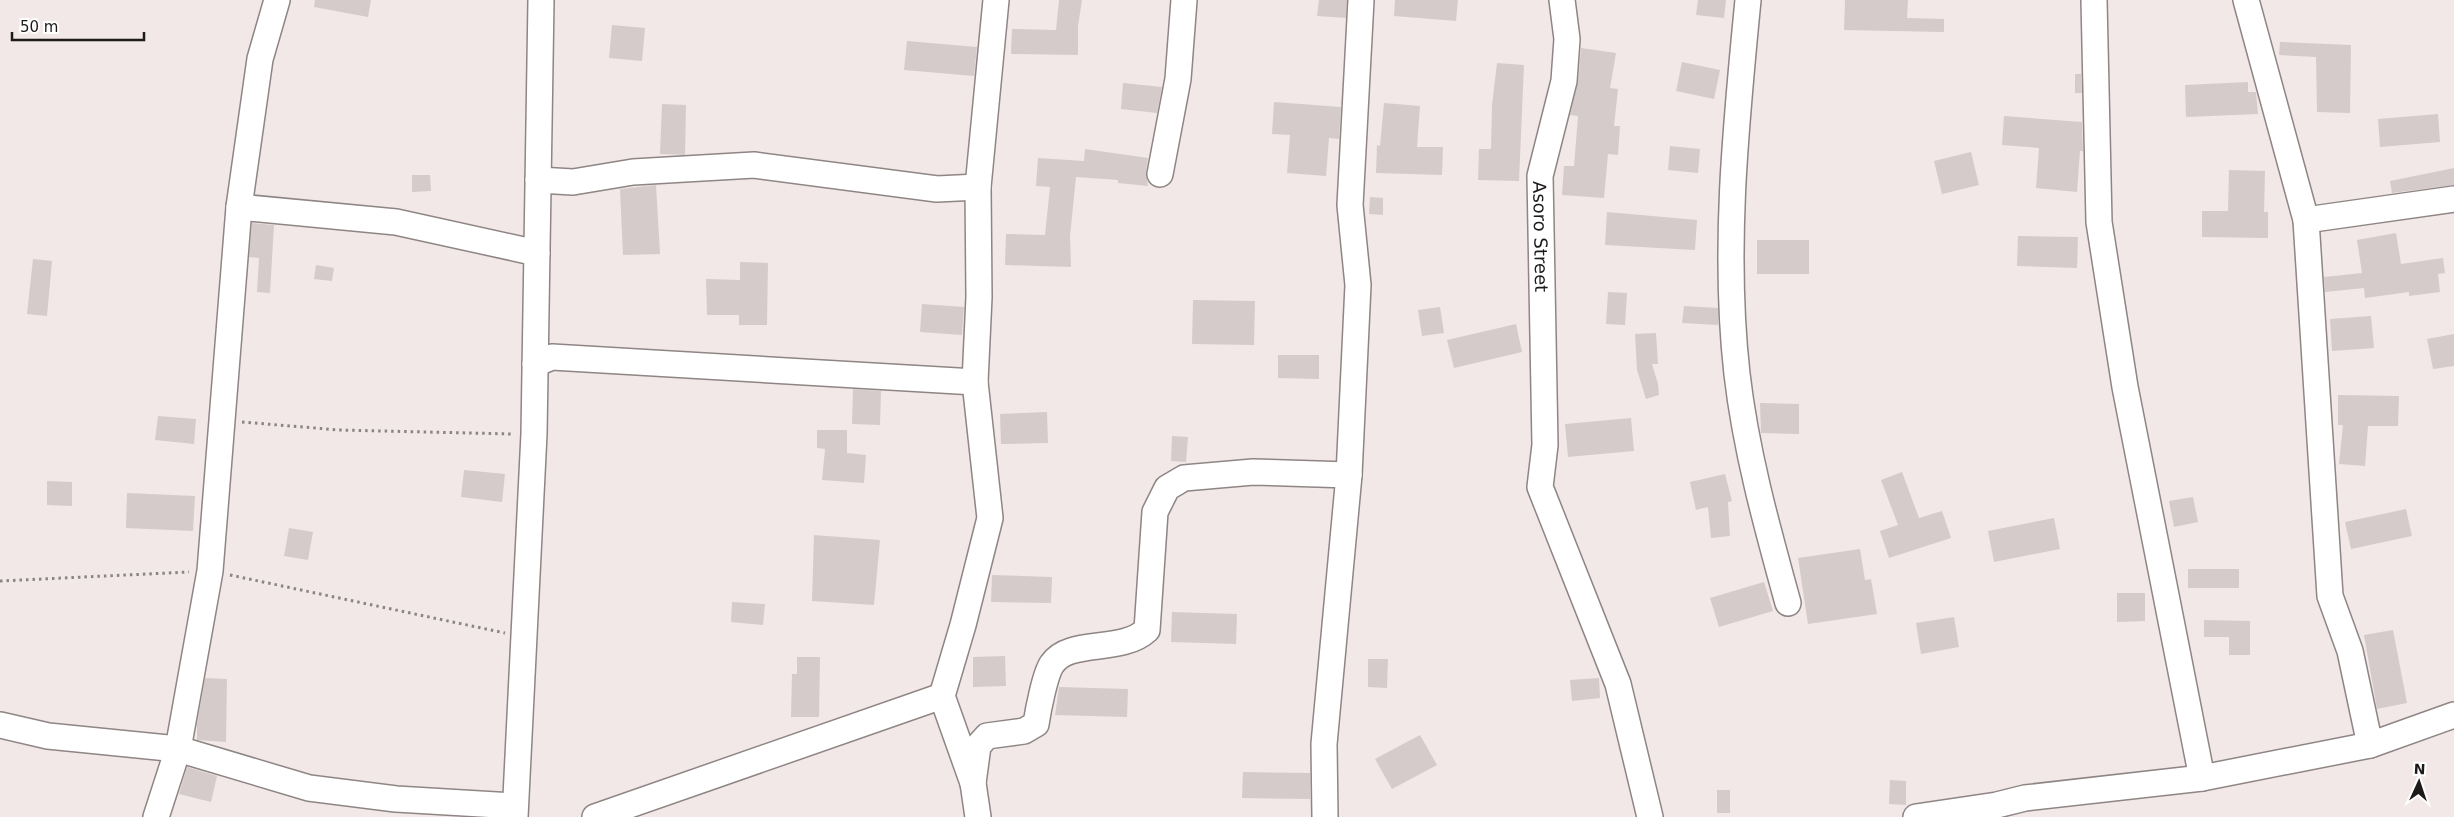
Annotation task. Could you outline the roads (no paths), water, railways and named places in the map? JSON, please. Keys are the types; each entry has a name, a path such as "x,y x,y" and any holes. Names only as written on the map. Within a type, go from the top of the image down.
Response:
{"street":[{"path":"156,817 178,749 210,571 239,207 260,59 277,0"},
{"path":"0,725 48,736 178,749 309,788 515,811 534,434 541,0"},
{"path":"978,817 973,783 942,696 963,625 990,518 975,382 979,297 978,186 996,0"},
{"path":"1160,174 1178,79 1184,0"},
{"path":"1325,817 1324,744 1349,475 1358,284 1350,205 1361,0"},
{"name":"Asoro Street","path":"1562,0 1567,39 1564,81 1540,176 1545,445 1540,487 1618,684 1650,817"},
{"path":"1748,0 1739,90 1730,262 1736,373 1750,461 1788,603"},
{"path":"2094,0 2099,222 2125,387 2202,778"},
{"path":"2246,0 2306,220 2330,596 2350,651 2370,745"},
{"path":"538,180 573,182 633,172 754,166 937,189 978,186"},
{"path":"2306,220 2454,198"},
{"path":"239,207 396,222 536,253"},
{"path":"535,364 552,356 975,382"},
{"path":"973,783 978,746 988,736 1024,731 1036,724 1051,664 1064,652 1125,643 1138,638 1147,630 1155,512 1167,488 1184,478 1253,472 1349,475"},
{"path":"595,817 942,696"},
{"path":"1916,817 1997,806 2026,808 2202,778 2370,745 2454,715"}]}
